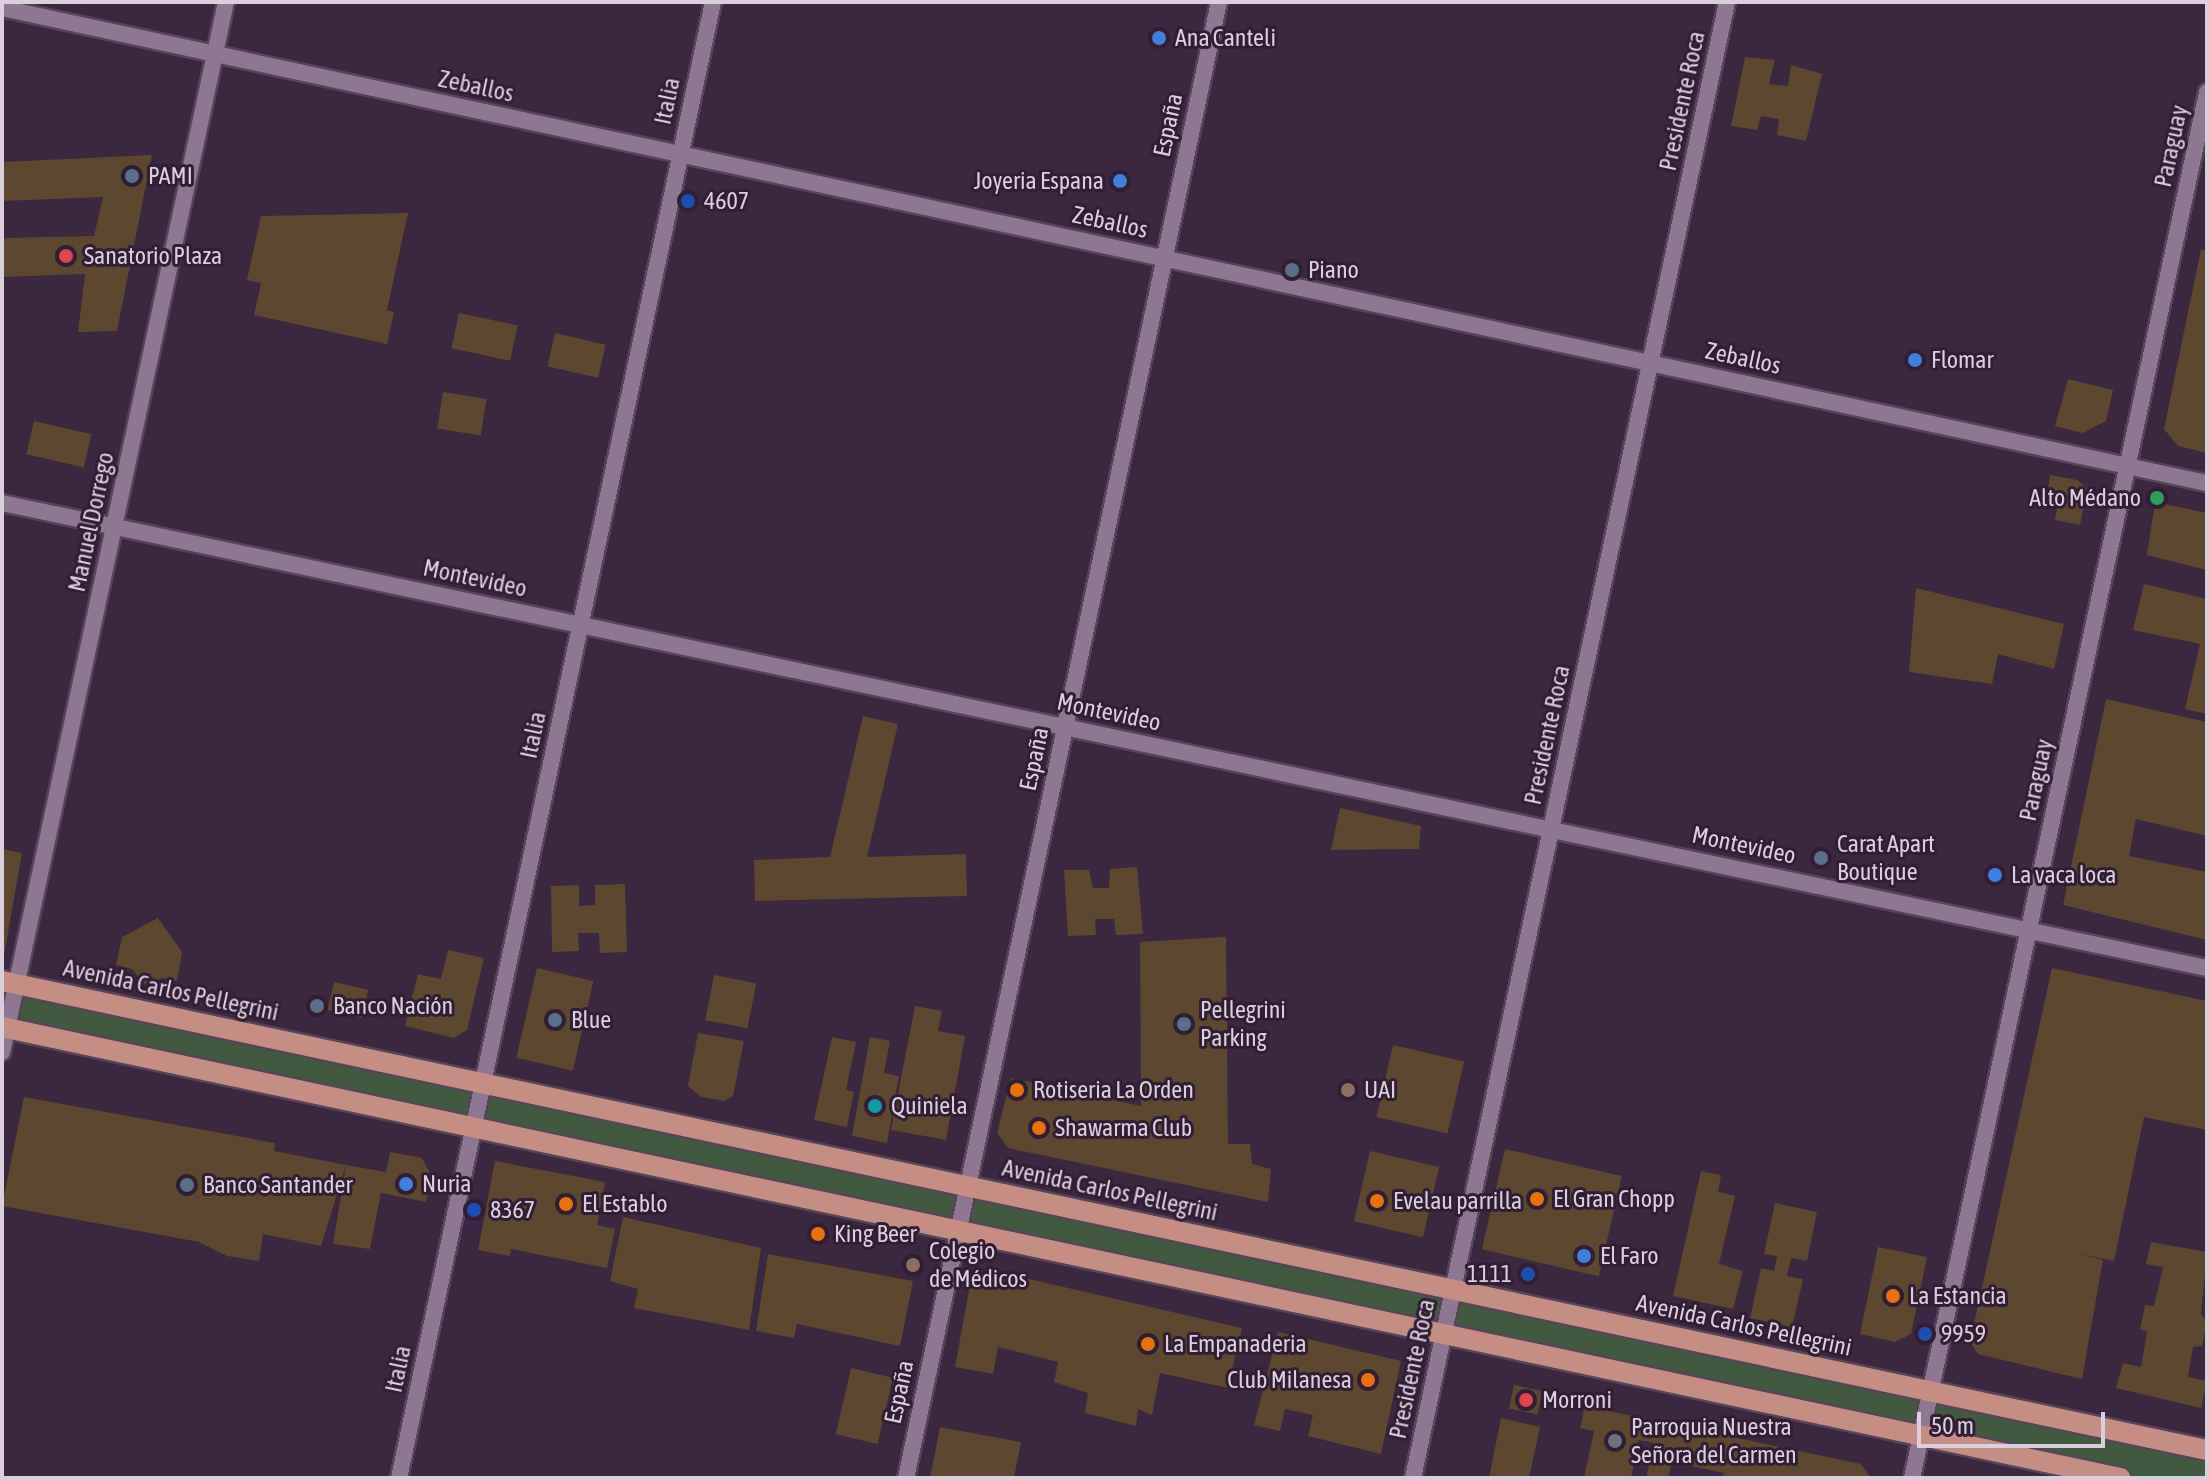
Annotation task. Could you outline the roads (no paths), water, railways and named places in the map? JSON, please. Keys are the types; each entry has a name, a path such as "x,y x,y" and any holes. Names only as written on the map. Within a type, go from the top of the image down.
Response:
{"main road":[{"name":"Avenida Carlos Pellegrini","path":"9,983 2207,1450"},
{"path":"4,1028 2121,1478"}],"street":[{"name":"Manuel Dorrego","path":"2,1052 9,983 114,527 226,2"},
{"name":"Italia","path":"399,1478 713,2"},
{"name":"España","path":"906,1478 1219,2"},
{"name":"Presidente Roca","path":"1413,1478 1727,2"},
{"name":"Zeballos","path":"2,8 2207,483"},
{"name":"Paraguay","path":"1912,1478 2207,92"},
{"name":"Montevideo","path":"2,503 2207,968"}],"place":[{"name":"Ana Canteli","path":"1159,38"},
{"name":"PAMI","path":"132,176"},
{"name":"Joyeria Espana","path":"1120,181"},
{"name":"4607","path":"688,201"},
{"name":"Sanatorio Plaza","path":"66,256"},
{"name":"Piano","path":"1292,270"},
{"name":"Flomar","path":"1915,360"},
{"name":"Alto Médano","path":"2157,498"},
{"name":"Carat Apart Boutique","path":"1821,858"},
{"name":"La vaca loca","path":"1995,875"},
{"name":"Banco Nación","path":"317,1006"},
{"name":"Blue","path":"555,1020"},
{"name":"Pellegrini Parking","path":"1184,1024"},
{"name":"Rotiseria La Orden","path":"1017,1090"},
{"name":"UAI","path":"1348,1090"},
{"name":"Quiniela","path":"875,1106"},
{"name":"Shawarma Club","path":"1039,1128"},
{"name":"Nuria","path":"406,1184"},
{"name":"Banco Santander","path":"187,1185"},
{"name":"El Gran Chopp","path":"1537,1199"},
{"name":"Evelau parrilla","path":"1377,1201"},
{"name":"El Establo","path":"566,1204"},
{"name":"8367","path":"474,1210"},
{"name":"King Beer","path":"818,1234"},
{"name":"El Faro","path":"1584,1256"},
{"name":"Colegio de Médicos","path":"913,1265"},
{"name":"1111","path":"1528,1274"},
{"name":"La Estancia","path":"1893,1296"},
{"name":"9959","path":"1925,1334"},
{"name":"La Empanaderia","path":"1148,1344"},
{"name":"Club Milanesa","path":"1368,1380"},
{"name":"Morroni","path":"1526,1400"},
{"name":"Parroquia Nuestra Señora del Carmen","path":"1615,1441"}]}
